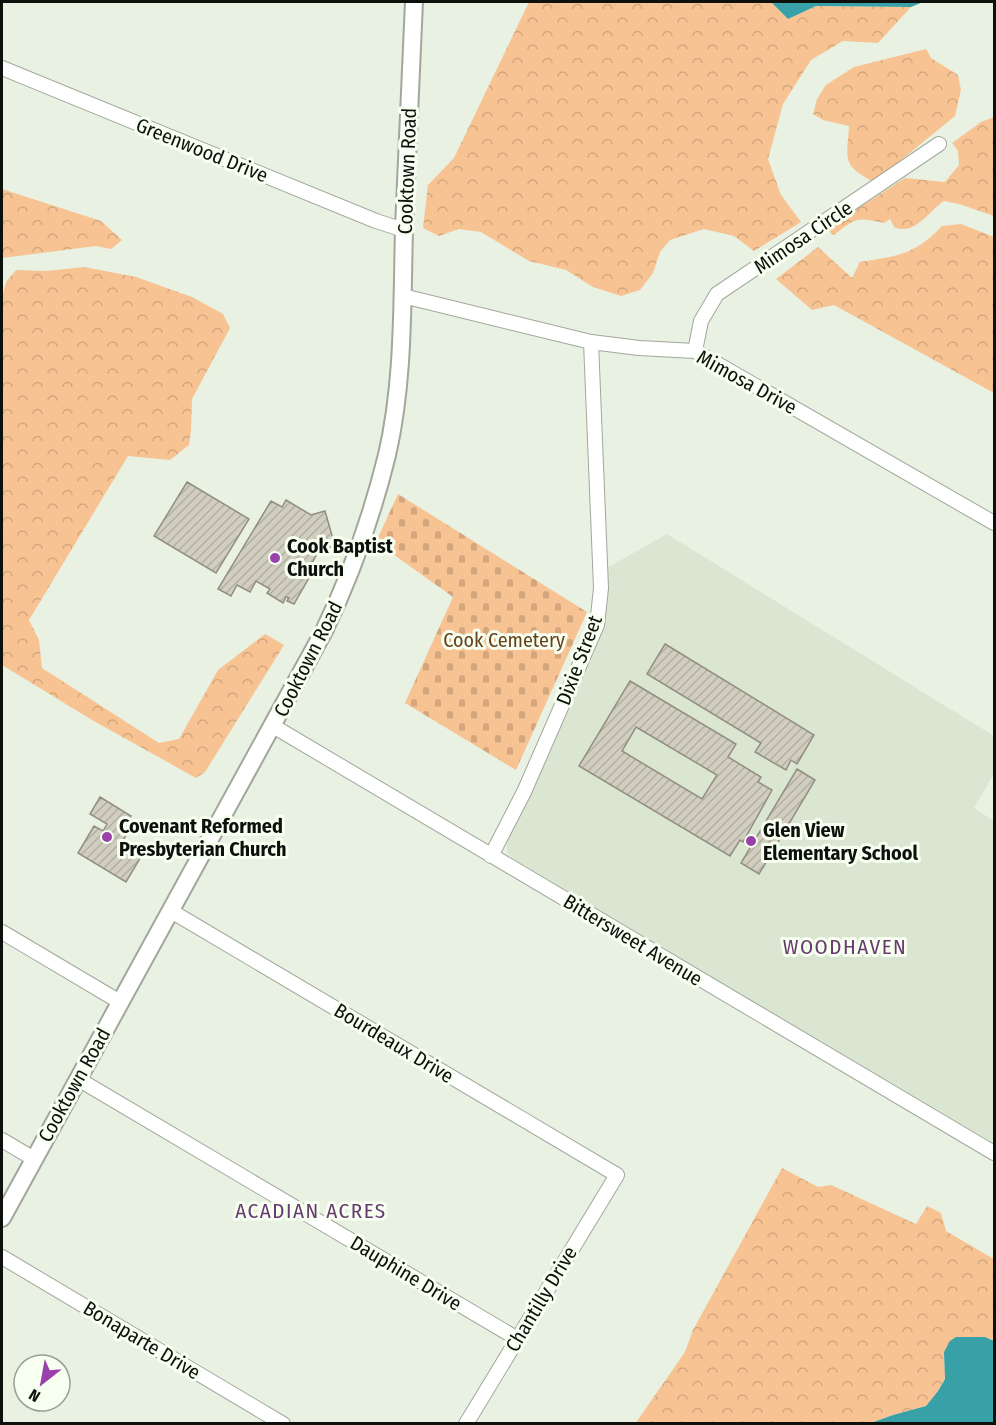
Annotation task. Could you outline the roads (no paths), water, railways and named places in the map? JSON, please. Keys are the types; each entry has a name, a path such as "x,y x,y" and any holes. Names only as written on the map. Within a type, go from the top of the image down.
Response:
{"street":[{"name":"Cooktown Road","path":"2,1218 273,726 342,593 364,534 387,454 396,400 404,296 404,230 414,2"},
{"name":"Greenwood Drive","path":"2,68 376,221 404,230"},
{"name":"Mimosa Circle","path":"695,351 701,321 717,294 939,144"},
{"name":"Mimosa Drive","path":"404,296 591,342 639,348 695,351 994,523"},
{"name":"Dixie Street","path":"491,856 524,792 597,625 601,588 591,342"},
{"name":"Bittersweet Avenue","path":"273,726 994,1153"},
{"name":"Bourdeaux Drive","path":"171,911 617,1175"},
{"path":"2,932 120,1002"},
{"name":"Dauphine Drive","path":"78,1079 516,1338"},
{"path":"2,1140 34,1159"},
{"name":"Chantilly Drive","path":"466,1424 516,1338 617,1175"},
{"name":"Bonaparte Drive","path":"2,1257 283,1424"}],"water":[{"path":"771,2 923,2 911,7 816,6 788,19"},
{"path":"956,1337 985,1337 994,1341 994,1423 871,1423 926,1406 945,1379 944,1352 950,1341"}],"place":[{"name":"Cook Baptist Church","path":"275,558"},
{"name":"Covenant Reformed Presbyterian Church","path":"107,837"},
{"name":"Glen View Elementary School","path":"751,841"}],"district":[{"name":"WOODHAVEN","path":"845,947"},
{"name":"ACADIAN ACRES","path":"311,1211"}],"park label":[{"name":"Cook Cemetery","path":"504,640"}]}
